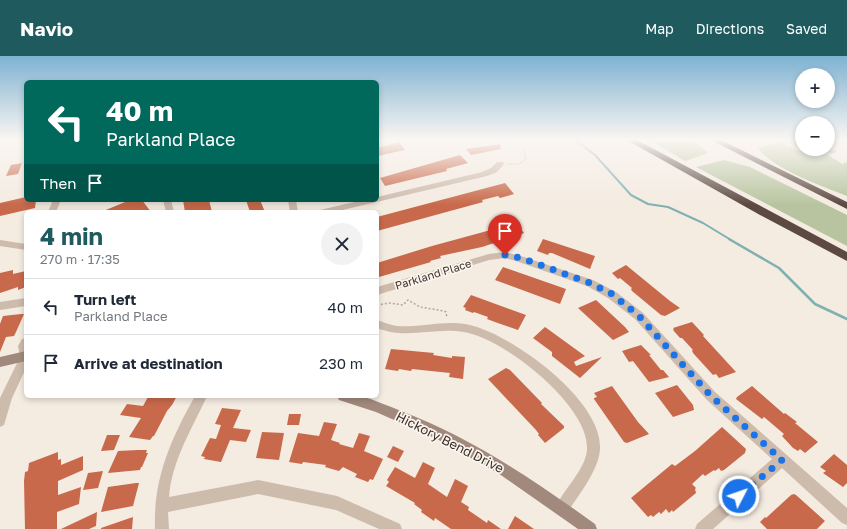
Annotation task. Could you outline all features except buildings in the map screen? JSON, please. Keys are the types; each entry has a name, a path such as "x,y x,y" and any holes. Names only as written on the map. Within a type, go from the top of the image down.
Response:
{"highway":[{"path":"669,161 764,214 847,257"},
{"path":"758,161 847,206"}],"street":[{"path":"379,199 484,174 494,170 500,164"},
{"path":"331,210 365,202"},
{"path":"0,243 24,247"},
{"name":"Parkland Place","path":"379,290 489,257 505,255 521,258 590,283 612,294 639,316 711,396 847,518"},
{"path":"0,306 24,302"},
{"path":"379,325 400,330 447,326 484,334 520,354 544,372 565,393 589,425 593,435 594,447 592,459 562,508"},
{"path":"0,362 24,356"},
{"path":"0,421 6,398 24,360"},
{"path":"162,529 160,514 166,479 175,448 200,398"},
{"name":"Hickory Bend Drive","path":"350,398 375,405 464,446 501,466 590,529"},
{"path":"702,529 782,460"},
{"path":"161,506 258,487 337,503 395,529"}],"path":[{"path":"500,164 519,164 523,161"},
{"path":"379,305 390,303 403,305 408,300 420,307 444,310 446,312 447,321"}],"green space":[{"path":"720,161 728,161 750,167 847,215 847,246 696,167"},
{"path":"772,161 838,161 842,164 847,162 847,196 812,182 786,170"}],"waterway":[{"path":"600,161 631,195 648,204 668,207 703,223 731,240"},
{"path":"729,239 779,268 815,304 847,319"}],"route":[{"path":"505,255 521,258 590,283 612,294 650,327 711,396 782,460 739,496"}]}
